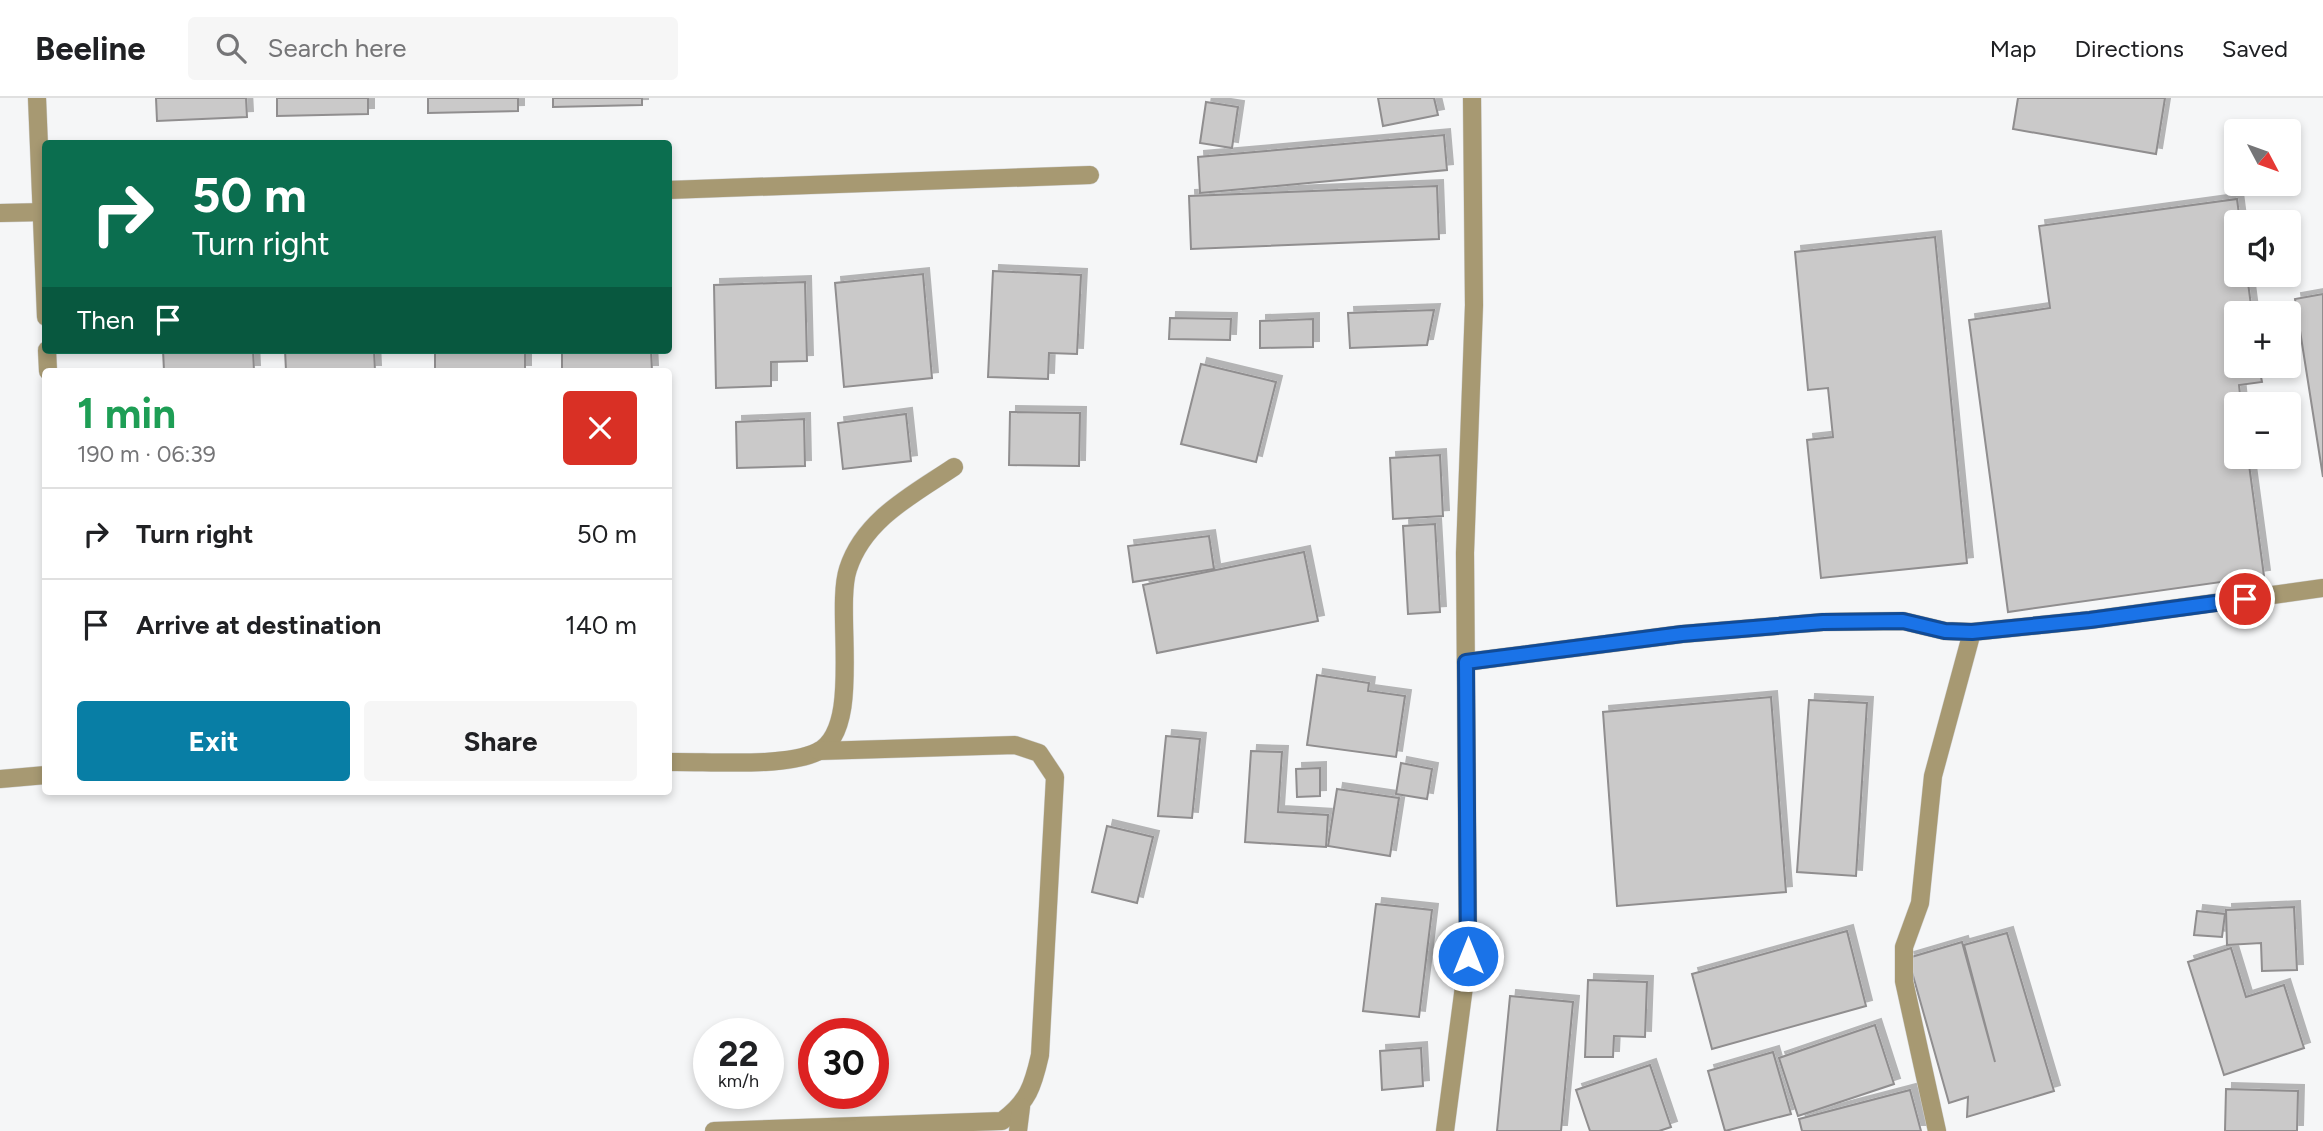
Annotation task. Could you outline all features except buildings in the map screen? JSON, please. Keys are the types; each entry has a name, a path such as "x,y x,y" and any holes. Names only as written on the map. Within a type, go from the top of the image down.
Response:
{"street":[{"path":"37,98 42,193"},
{"path":"1445,1131 1468,956 1465,553 1474,305 1472,98"},
{"path":"672,190 1090,175"},
{"path":"0,214 42,212"},
{"path":"819,751 831,741 841,718 847,570 863,540 889,510 954,467"},
{"path":"1466,662 1682,634 1823,622 1903,621 1945,631 1972,632 2090,620 2323,588"},
{"path":"1937,1131 1904,981 1904,947 1920,903 1933,776 1972,632"},
{"path":"672,762 795,759 819,751 1016,745 1039,753 1055,777 1040,1055 1035,1080 1021,1107 1018,1131"},
{"path":"0,779 42,775"},
{"path":"714,1131 1002,1121 1021,1107"}],"route":[{"path":"1468,956 1466,662 1682,634 1823,622 1903,621 1945,631 1972,632 2090,620 2245,599"}]}
